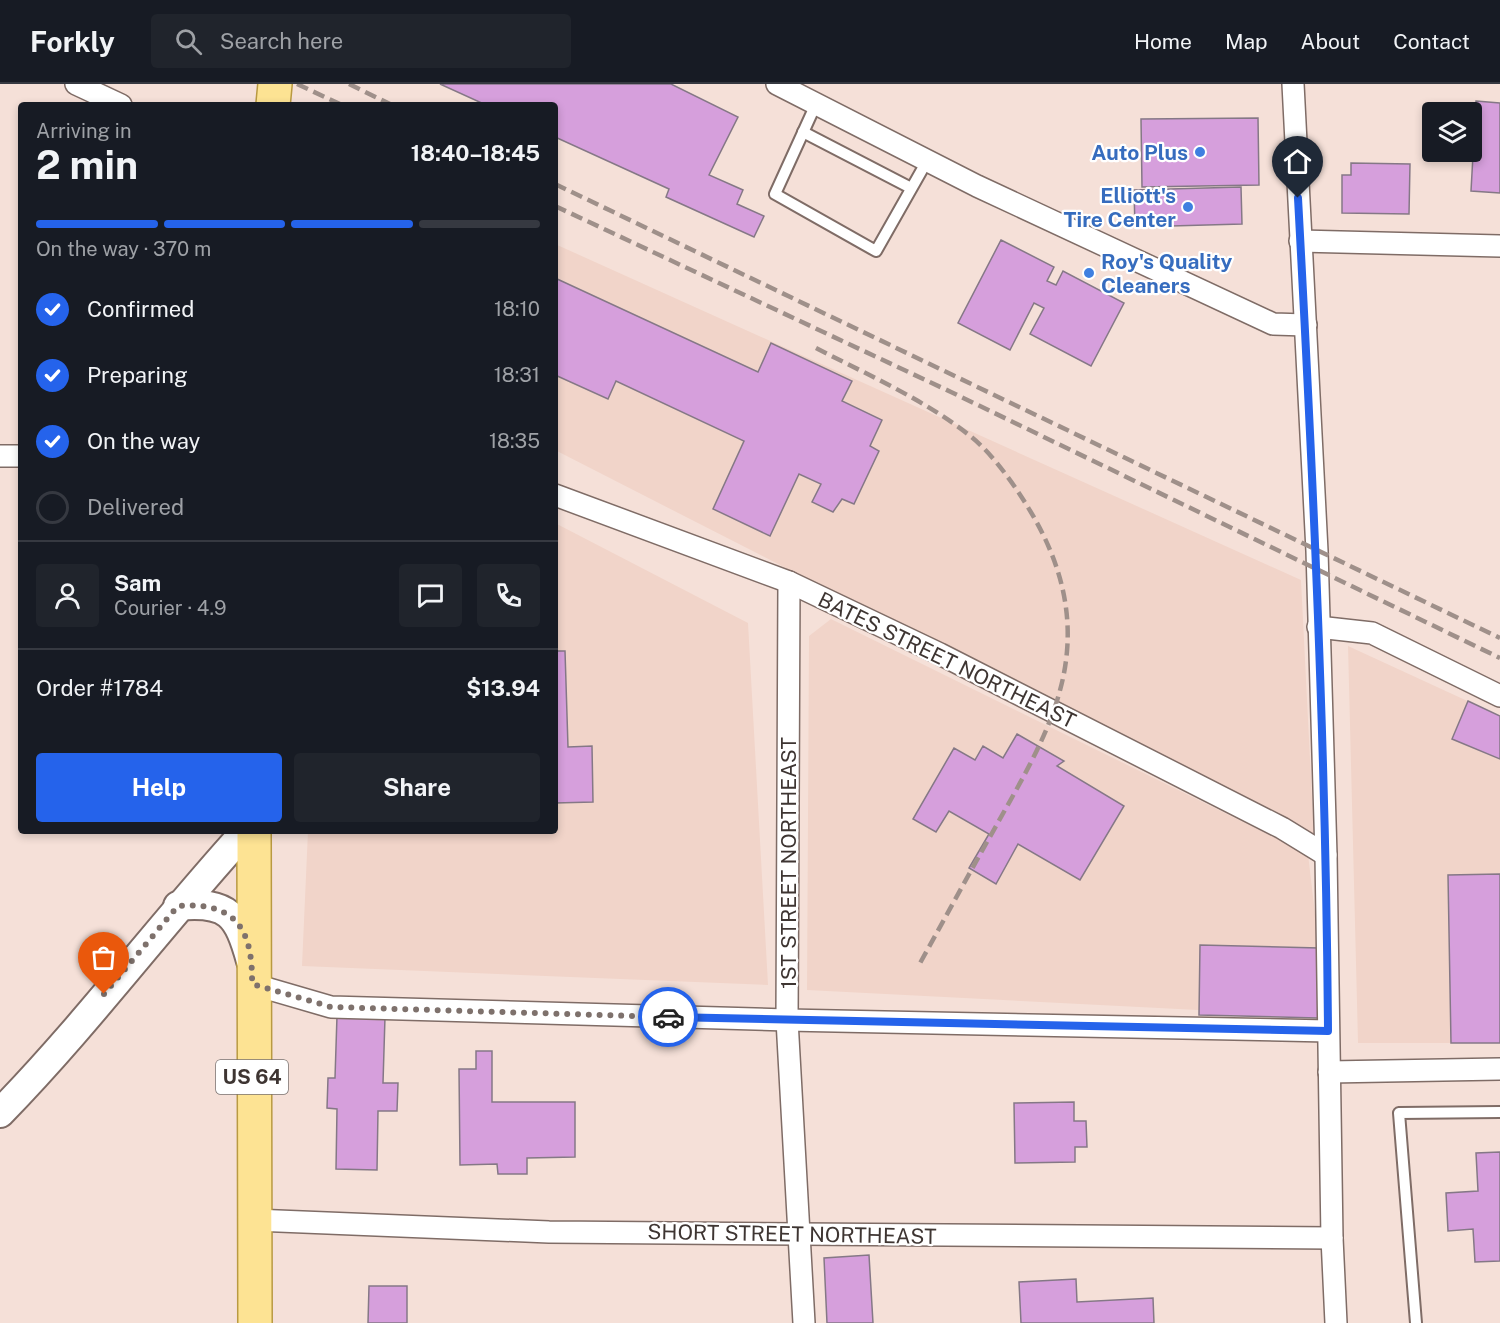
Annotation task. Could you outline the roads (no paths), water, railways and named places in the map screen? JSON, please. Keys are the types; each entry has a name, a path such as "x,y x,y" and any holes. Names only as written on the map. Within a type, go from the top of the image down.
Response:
{"main road":[{"path":"273,102 275,84"},
{"path":"0,1113 28,1084 178,906 243,834"},
{"name":"US 64","path":"254,834 252,975 255,1323"},
{"path":"178,906 200,904 224,909 242,929 252,975"}],"street":[{"path":"76,84 115,102"},
{"path":"777,84 927,160 1273,324 1306,325"},
{"path":"1293,84 1306,325 1326,855 1332,1238 1336,1323"},
{"path":"1300,241 1500,246"},
{"path":"0,456 18,456"},
{"name":"BATES STREET NORTHEAST","path":"558,496 789,582 940,654 1282,828 1326,855"},
{"name":"1ST STREET NORTHEAST","path":"789,582 787,1020 801,1235 804,1323"},
{"path":"1318,627 1372,633 1500,696"},
{"path":"252,975 331,1007 787,1020 1328,1031"},
{"path":"1329,1072 1500,1069"},
{"name":"SHORT STREET NORTHEAST","path":"253,1221 549,1232 1332,1238"}],"lane":[{"path":"816,104 775,194 876,251 927,160"},
{"path":"803,132 911,188"},
{"path":"1416,1323 1399,1113 1500,1112"}],"railway":[{"path":"297,84 336,102"},
{"path":"349,84 386,102"},
{"path":"558,185 1500,638"},
{"path":"558,207 951,392 1500,658"},
{"path":"816,348 933,410 969,435 988,453 1023,499 1044,536 1057,567 1065,600 1067,651 1064,674 1050,720 1019,785 919,965"}],"place":[{"name":"Auto Plus","path":"1200,152"},
{"name":"Elliott's Tire Center","path":"1188,207"},
{"name":"Roy's Quality Cleaners","path":"1089,273"}]}
